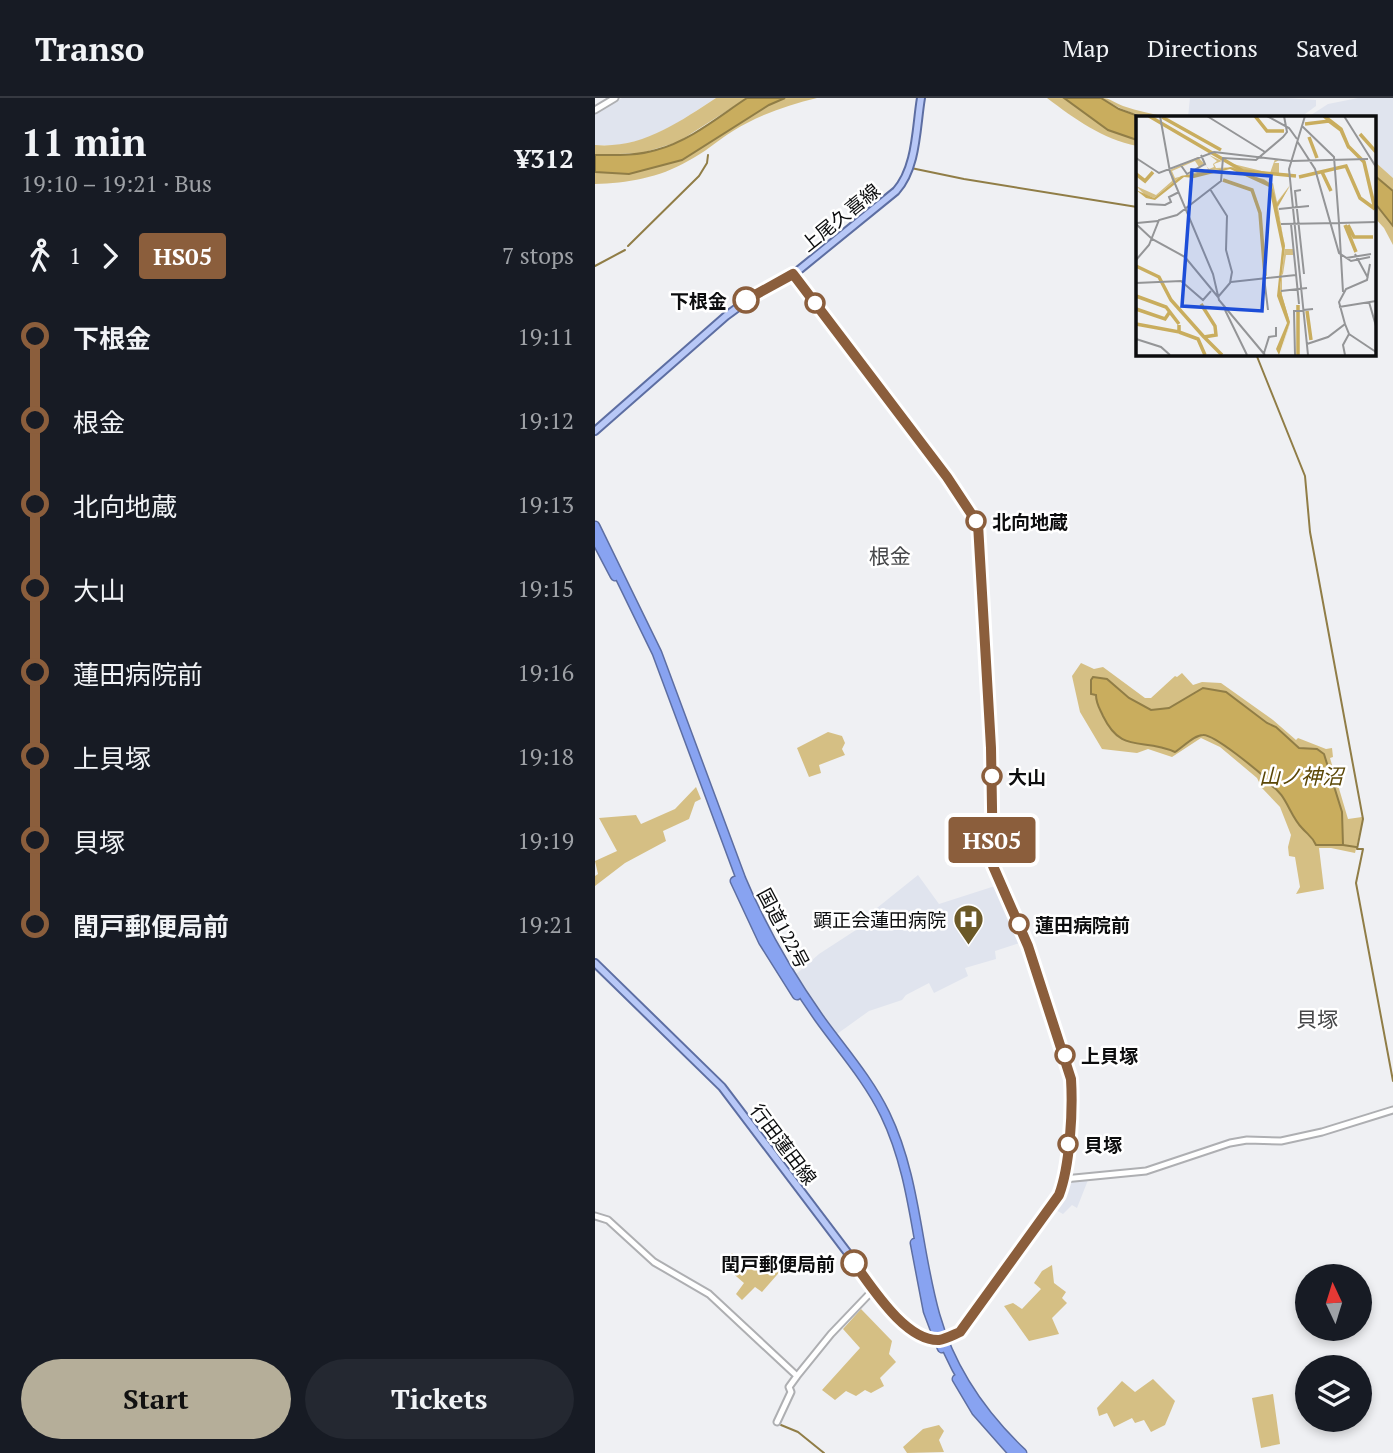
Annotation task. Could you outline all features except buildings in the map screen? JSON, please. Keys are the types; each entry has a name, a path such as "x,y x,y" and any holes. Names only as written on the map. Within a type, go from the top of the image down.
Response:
{"highway":[{"name":"国道122号","path":"595,526 657,653 736,868 757,915 802,993 877,1097 896,1137 909,1180 941,1339"},
{"name":"国道122号","path":"595,538 653,656 751,918 774,960 816,1023 863,1085 887,1130 904,1182 924,1293 941,1339"},
{"path":"941,1339 955,1375 976,1411 1013,1453"},
{"path":"941,1339 972,1395 998,1430 1022,1453"}],"main road":[{"name":"上尾久喜線","path":"595,431 726,316 756,294 793,274 890,197 904,181 909,167 921,98"},
{"name":"行田蓮田線","path":"595,962 722,1087 894,1314 917,1333 941,1339"}],"street":[{"path":"595,110 615,98"},
{"path":"793,274 947,477 978,524 992,759 993,866 1028,946 1070,1072 1072,1102 1064,1179 1053,1204 960,1332 941,1339"},
{"path":"1064,1179 1146,1171 1230,1143 1292,1139 1393,1110"},
{"path":"595,1216 608,1220 654,1262 709,1294 797,1376"},
{"path":"777,1423 791,1392 789,1387 831,1334 874,1289"}],"shaded area":[{"path":"622,98 716,98 674,125 645,139 619,145 595,145 595,114"},
{"path":"716,98 747,98 678,142 642,153 595,155 595,145 629,143 644,138 674,124"},
{"path":"785,98 817,98 784,107 753,120 694,158 666,172 631,181 595,184 595,172 629,174 682,160 769,105"},
{"path":"1047,98 1064,98 1108,130 1136,140 1136,146 1112,138 1079,121"},
{"path":"1102,98 1164,116 1133,113"},
{"path":"1190,98 1316,100 1316,106 1302,116 1188,116"},
{"path":"1358,98 1393,98 1393,178 1375,162 1375,116 1310,116 1328,104"},
{"path":"1375,162 1393,178 1393,191 1375,176"},
{"path":"1375,203 1393,226 1393,245 1375,218"},
{"name":"山ノ神沼","path":"1081,663 1094,669 1103,667 1145,698 1151,698 1182,673 1193,685 1202,682 1221,683 1296,740 1298,738 1326,749 1332,748 1333,757 1330,758 1348,819 1363,819 1355,853 1319,848 1324,889 1296,894 1300,887 1295,857 1289,856 1291,835 1280,807 1262,788 1257,778 1220,747 1201,738 1172,757 1148,749 1137,753 1102,749 1080,712 1072,676"},
{"path":"828,732 842,736 845,755 819,765 821,773 809,777 797,748"},
{"path":"696,787 701,799 695,802 689,819 663,831 666,841 625,863 595,886 595,876 598,874 595,861 617,851 599,818 636,815 641,824 675,809"},
{"path":"918,875 939,904 995,886 1023,942 995,951 996,959 965,968 968,976 934,993 929,983 902,1000 869,1011 837,1034 794,976 819,954 859,928 857,924"},
{"path":"1088,1180 1077,1208 1072,1205 1063,1214 1054,1209 1070,1182"},
{"path":"732,1253 744,1265 752,1260 757,1263 767,1253 783,1268 762,1292 755,1287 742,1300 736,1294 744,1283 722,1264"},
{"path":"1052,1265 1054,1283 1066,1292 1062,1298 1067,1303 1052,1318 1059,1334 1029,1341 1004,1306 1013,1303 1022,1309 1041,1289 1034,1283 1042,1271"},
{"path":"861,1309 892,1341 889,1354 896,1362 880,1378 884,1386 871,1393 865,1390 856,1396 846,1391 835,1400 822,1390 860,1348 843,1329"},
{"path":"1153,1379 1175,1401 1165,1425 1151,1432 1144,1420 1135,1423 1132,1418 1114,1427 1107,1413 1099,1416 1097,1408 1122,1381 1135,1392"},
{"path":"1273,1394 1280,1444 1261,1448 1252,1398"},
{"path":"939,1425 944,1431 939,1440 944,1452 907,1453 903,1447 923,1429"}],"water":[{"path":"747,98 785,98 769,105 682,160 629,174 595,172 595,155 625,155 668,146 703,128"},
{"path":"1064,98 1101,98 1138,116 1136,116 1136,140 1108,130"},
{"path":"1375,176 1393,191 1393,226 1375,203"},
{"name":"山ノ神沼","path":"1093,677 1107,679 1129,698 1151,710 1169,708 1203,688 1226,692 1276,727 1299,748 1317,749 1324,754 1342,812 1343,845 1316,845 1268,780 1209,736 1196,737 1175,752 1125,741 1110,728 1097,704 1096,695 1091,694"}],"waterway":[{"path":"628,246 699,176 707,163 708,155"},
{"path":"911,168 1136,207"},
{"path":"595,266 625,250"},
{"path":"1256,355 1305,476 1310,532 1363,819 1357,849 1363,849 1356,883 1393,1081"},
{"path":"1343,845 1356,847"},
{"path":"781,1425 798,1432 824,1453"}],"bus line":[{"name":"HS05","path":"746,300 793,274 947,477 978,524 991,748 993,866 1028,946 1071,1079 1072,1102 1065,1172 1059,1195 960,1332 938,1340 917,1333 886,1306 854,1263"}],"place":[{"name":"下根金","path":"746,300"},
{"name":"北向地蔵","path":"976,521"},
{"name":"大山","path":"992,776"},
{"name":"蓮田病院前","path":"1019,924"},
{"name":"顕正会蓮田病院","path":"969,946"},
{"name":"上貝塚","path":"1065,1055"},
{"name":"貝塚","path":"1068,1144"},
{"name":"閏戸郵便局前","path":"854,1263"}],"district":[{"name":"根金","path":"890,556"},
{"name":"貝塚","path":"1317,1019"}]}
